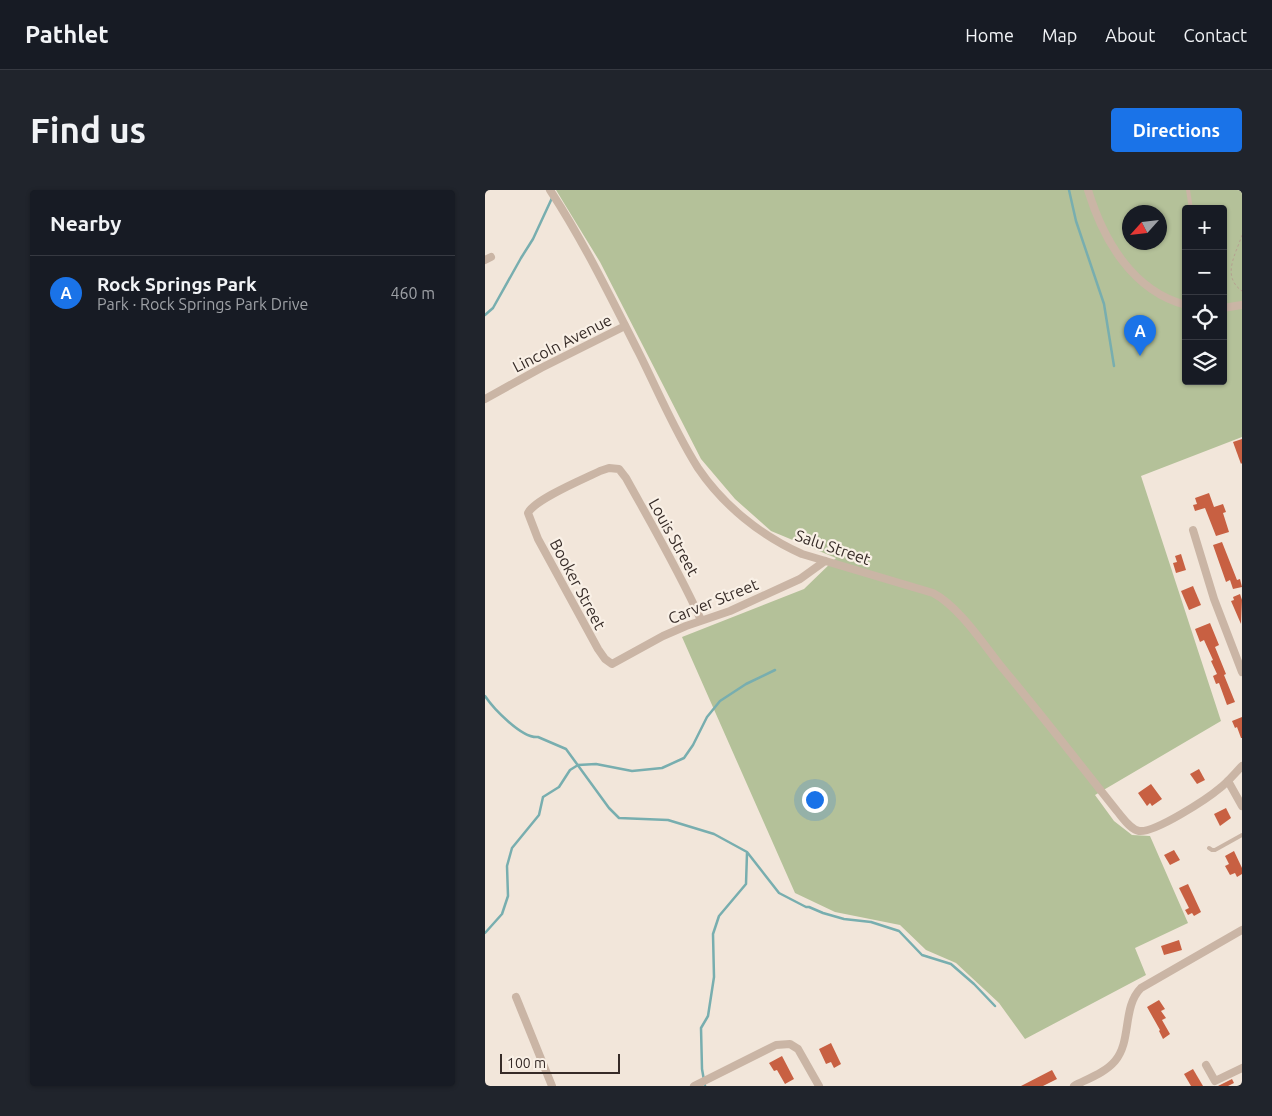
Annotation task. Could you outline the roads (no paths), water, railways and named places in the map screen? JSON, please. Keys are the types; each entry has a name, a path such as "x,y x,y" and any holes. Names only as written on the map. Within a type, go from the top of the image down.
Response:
{"street":[{"name":"Salu Street","path":"550,190 578,236 689,453 711,485 734,509 767,535 788,548 933,593 950,604 1117,811 1138,831 1144,831 1160,825 1209,797 1228,781"},
{"path":"1088,190 1104,233 1130,270 1155,291 1182,303"},
{"path":"1227,306 1242,306"},
{"name":"Lincoln Avenue","path":"485,399 548,364 625,326"},
{"name":"Louis Street","path":"527,513 533,506 575,483 609,468 619,469 665,547 701,620"},
{"name":"Booker Street","path":"527,513 538,539 583,623 598,649 610,664"},
{"path":"1193,530 1214,599 1242,672"},
{"name":"Carver Street","path":"610,664 614,664 663,636 701,620 730,611 799,579 825,561"},
{"path":"1242,766 1228,781 1242,806"},
{"path":"1074,1086 1101,1072 1116,1060 1124,1042 1133,1000 1141,988 1242,930"},
{"path":"516,998 552,1086"},
{"path":"694,1086 760,1052 786,1043 799,1049 819,1086"},
{"path":"1206,1065 1215,1081 1242,1068"}],"lane":[{"path":"1188,190 1190,205"},
{"path":"1209,848 1215,850 1242,835"}],"waterway":[{"path":"1069,190 1076,221 1104,304 1114,366"},
{"path":"485,315 493,308 533,239 552,198"},
{"path":"485,933 502,914 508,896 507,866 512,848 539,815 543,797 559,787 570,770 578,765 596,764 632,771 662,768 684,758 707,717 720,701 746,684 775,670"},
{"path":"485,696 494,708 516,728 531,736 566,749 609,808 619,818 668,820 714,834 747,852 779,893 806,907 823,913 844,919 871,922 899,931 922,955 951,964 995,1006"},
{"path":"705,1086 702,1069 701,1028 708,1016 714,977 713,934 719,916 746,884 747,853"}],"place":[{"name":"Rock Springs Park","path":"1140,356"}]}
